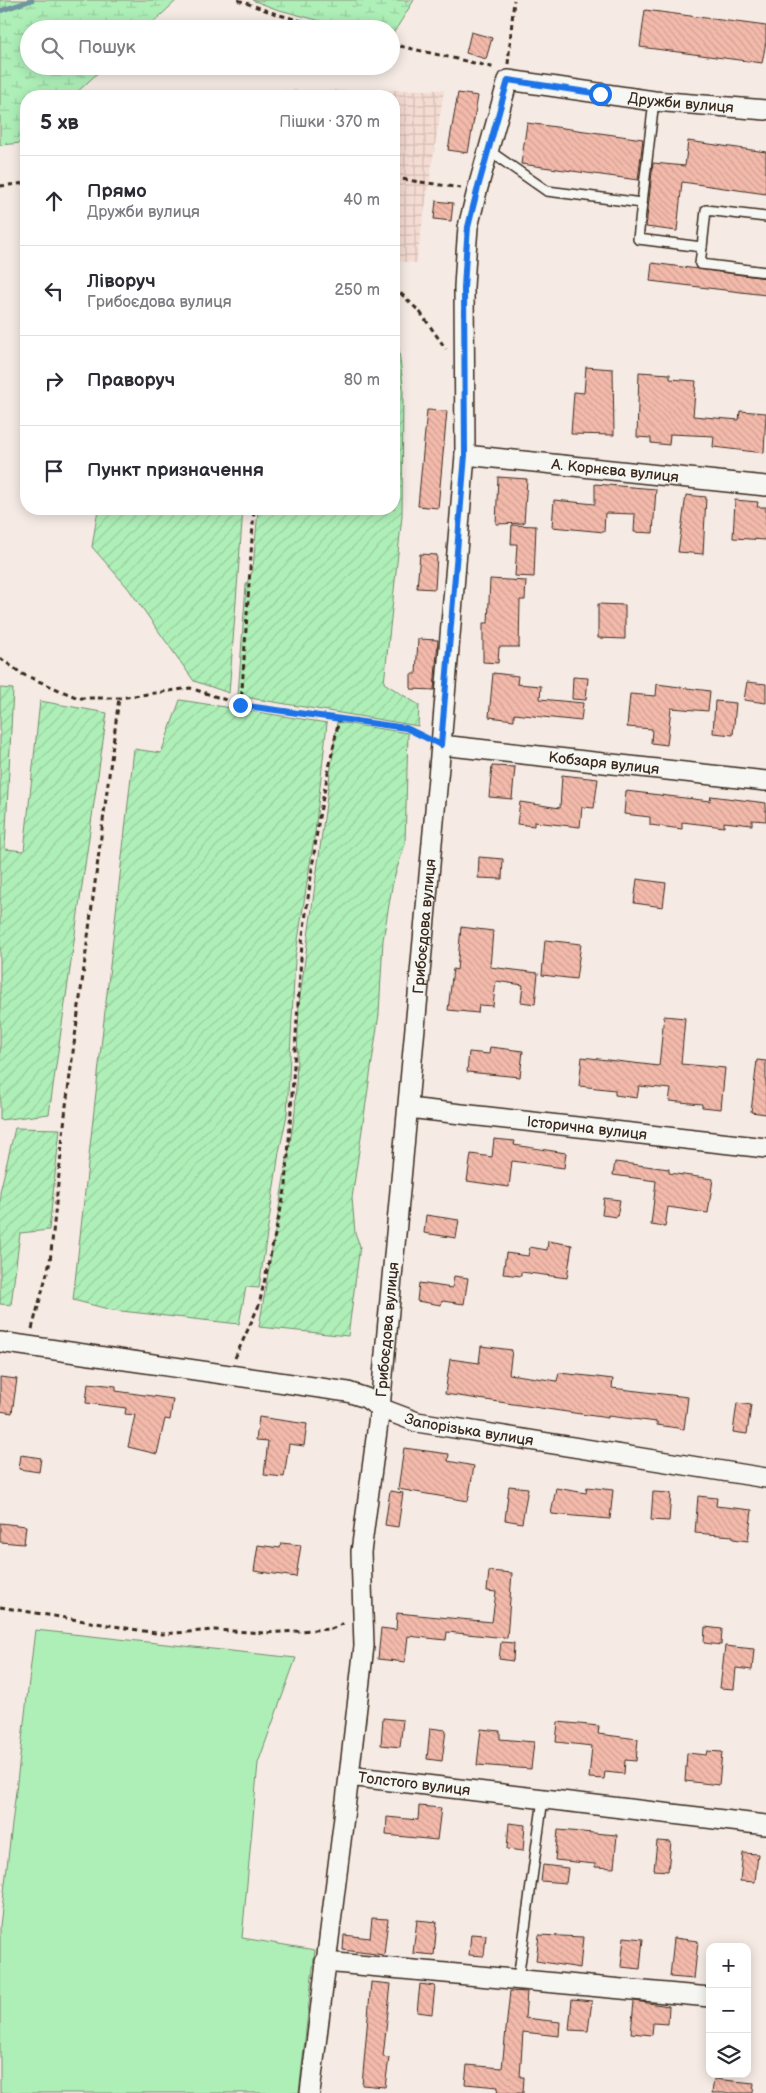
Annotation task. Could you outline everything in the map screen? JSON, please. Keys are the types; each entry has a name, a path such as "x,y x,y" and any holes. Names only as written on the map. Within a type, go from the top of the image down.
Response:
{"street":[{"name":"Дружби вулиця","path":"508,75 654,101 766,110"},
{"name":"Грибоєдова вулиця","path":"349,1776 364,1646 361,1552 380,1408 441,745 465,455 464,288 468,227 508,75"},
{"name":"А. Корнєва вулиця","path":"465,455 766,486"},
{"name":"Кобзаря вулиця","path":"441,745 766,781"},
{"name":"Історична вулиця","path":"408,1108 766,1148"},
{"name":"Запорізька вулиця","path":"0,1342 348,1392 366,1398 380,1408 417,1422 766,1478"},
{"name":"Толстого вулиця","path":"310,2093 349,1776 766,1825"},
{"path":"325,1962 706,1997"}],"lane":[{"path":"654,101 638,239 702,246"},
{"path":"488,150 547,191 642,202"},
{"path":"766,218 706,210 700,264 766,272"},
{"path":"518,1979 543,1799"}],"path":[{"path":"238,0 298,20"},
{"path":"400,46 508,75 514,0"},
{"path":"400,179 477,191"},
{"path":"0,186 20,184"},
{"path":"400,293 420,312 448,351"},
{"path":"240,705 254,515"},
{"path":"0,658 22,674 78,698 119,698 190,688 240,705 406,728 441,745"},
{"path":"28,1346 50,1262 66,1106 119,698"},
{"path":"228,1375 259,1305 286,1186 302,943 319,817 339,718"},
{"path":"0,1607 162,1634 214,1630 265,1633 331,1629 364,1613"}],"shaded area":[{"path":"400,90 444,90 416,263 400,262"}],"green space":[{"path":"0,0 177,0 156,20 20,20 20,75 95,75 79,90 20,90 20,143 0,145"},
{"path":"252,0 414,0 400,23 400,20 317,20 276,9"},
{"path":"400,360 403,385 402,516 384,683 419,705 418,726 238,696 246,585 253,569 258,515 400,515"},
{"path":"97,515 243,515 229,693 194,681 128,588 92,547"},
{"path":"0,688 13,689 5,849 24,851 40,701 107,713 49,1114 0,1120"},
{"path":"180,700 327,723 315,832 295,959 287,1115 279,1152 259,1288 246,1287 239,1324 112,1310 73,1300 134,749 161,753"},
{"path":"337,722 408,733 405,844 393,881 383,940 379,1014 352,1198 355,1233 360,1246 348,1336 259,1327 295,1112 299,1004"},
{"path":"15,1128 60,1129 49,1230 20,1233 11,1305 0,1304 0,1192"},
{"path":"35,1630 296,1658 258,1763 242,1938 315,1950 299,2093 0,2093 0,1926"}],"building":[{"path":"645,10 766,26 766,42 762,63 640,47"},
{"path":"471,32 492,38 486,59 466,53"},
{"path":"458,93 478,96 468,153 448,150"},
{"path":"527,123 643,139 638,180 521,164"},
{"path":"688,141 766,152 766,194 682,182 677,231 646,227 653,163 685,166"},
{"path":"436,201 453,203 451,221 434,219"},
{"path":"652,263 766,278 766,295 650,281"},
{"path":"586,367 613,369 614,435 571,434 574,392 584,393"},
{"path":"639,372 670,374 670,379 696,381 693,416 739,420 740,411 766,413 764,453 713,447 714,436 670,434 669,445 651,443 651,438 637,437"},
{"path":"427,410 447,411 438,508 418,506"},
{"path":"498,477 527,479 524,523 496,524"},
{"path":"595,484 656,489 653,533 634,532 635,514 605,513 604,532 552,527 554,500 595,504"},
{"path":"686,495 706,497 703,554 678,552"},
{"path":"735,500 758,502 757,507 766,507 766,540 733,538"},
{"path":"512,525 536,526 534,577 515,576 517,544 511,544"},
{"path":"420,554 437,555 435,589 417,588"},
{"path":"490,579 526,581 525,600 520,600 519,647 499,647 498,663 483,662 483,623 488,623"},
{"path":"598,604 625,605 625,639 598,638"},
{"path":"418,639 438,640 434,690 411,689 411,674 416,674"},
{"path":"493,673 518,676 517,684 541,686 540,699 583,703 581,721 514,714 514,720 489,717"},
{"path":"573,677 588,678 586,700 572,699"},
{"path":"747,682 766,684 766,703 744,700"},
{"path":"657,684 710,691 708,711 671,708 667,745 651,743 652,729 627,727 630,694 656,696"},
{"path":"715,701 736,703 733,735 713,733"},
{"path":"492,766 515,767 512,799 489,797"},
{"path":"562,775 598,779 594,808 582,807 580,827 534,822 534,826 517,824 520,802 560,808"},
{"path":"626,791 710,801 711,796 766,803 766,821 752,820 752,825 724,822 724,827 682,822 682,829 650,825 650,817 624,814"},
{"path":"479,857 503,859 502,879 478,878"},
{"path":"637,879 666,883 663,907 634,903"},
{"path":"461,927 493,931 490,967 538,973 535,1004 521,1002 523,985 496,981 493,1006 479,1005 478,1013 448,1010 453,969 457,970"},
{"path":"545,940 581,944 576,979 542,975"},
{"path":"664,1016 685,1018 681,1064 725,1068 721,1109 702,1107 702,1104 669,1101 671,1089 639,1086 637,1098 615,1095 615,1090 579,1086 582,1057 659,1066"},
{"path":"490,1047 523,1051 520,1077 467,1072 469,1052 489,1054"},
{"path":"757,1060 766,1061 766,1114 751,1112"},
{"path":"494,1139 515,1141 514,1145 566,1153 564,1168 512,1161 509,1187 467,1181 471,1154 492,1157"},
{"path":"615,1162 669,1169 669,1173 713,1179 708,1213 668,1207 665,1227 651,1225 656,1181 613,1175"},
{"path":"604,1198 620,1200 617,1217 602,1215"},
{"path":"426,1215 459,1220 456,1238 424,1233"},
{"path":"548,1241 572,1245 567,1278 521,1272 521,1276 503,1274 506,1253 528,1256 530,1247 547,1250"},
{"path":"454,1276 468,1278 464,1304 442,1301 441,1305 417,1301 419,1283 452,1288"},
{"path":"481,1346 512,1350 509,1374 557,1381 559,1373 613,1379 612,1388 688,1397 684,1429 657,1425 657,1422 608,1416 608,1418 445,1394 450,1359 479,1363"},
{"path":"0,1377 17,1379 12,1413 0,1411"},
{"path":"88,1383 116,1386 116,1391 173,1399 170,1420 165,1419 157,1454 128,1447 135,1415 125,1414 126,1408 86,1403"},
{"path":"737,1403 751,1405 747,1434 733,1432"},
{"path":"259,1417 307,1424 304,1446 289,1444 284,1477 264,1475 268,1441 256,1440"},
{"path":"404,1448 449,1454 448,1461 474,1466 468,1501 398,1489"},
{"path":"21,1455 41,1458 39,1472 19,1469"},
{"path":"509,1486 528,1488 522,1523 505,1520"},
{"path":"587,1487 613,1490 610,1519 551,1514 556,1488 586,1493"},
{"path":"390,1491 403,1493 398,1527 385,1525"},
{"path":"653,1492 671,1493 669,1521 651,1520"},
{"path":"698,1496 717,1498 716,1506 752,1510 748,1541 733,1539 733,1536 695,1533"},
{"path":"0,1523 26,1526 24,1544 0,1542"},
{"path":"281,1543 301,1545 296,1577 254,1571 258,1545 280,1548"},
{"path":"489,1571 512,1573 507,1638 447,1632 446,1640 408,1636 405,1662 378,1659 381,1628 396,1630 397,1613 492,1622 496,1592 487,1591"},
{"path":"705,1627 722,1629 721,1645 704,1643"},
{"path":"501,1642 514,1643 513,1661 499,1659"},
{"path":"725,1646 754,1649 752,1670 736,1668 734,1689 720,1688"},
{"path":"383,1718 403,1720 400,1747 381,1745"},
{"path":"558,1722 599,1726 598,1734 638,1739 636,1761 625,1760 624,1774 605,1772 604,1779 589,1778 592,1746 556,1742"},
{"path":"430,1728 446,1730 442,1761 427,1759"},
{"path":"481,1729 500,1731 500,1739 534,1742 531,1769 477,1765"},
{"path":"707,1751 722,1752 719,1785 685,1781 687,1753 706,1755"},
{"path":"419,1806 441,1808 437,1840 386,1835 387,1817 418,1820"},
{"path":"509,1823 525,1825 523,1851 507,1849"},
{"path":"558,1830 617,1835 614,1868 595,1867 595,1864 555,1860"},
{"path":"657,1841 671,1842 668,1871 654,1870"},
{"path":"743,1853 758,1854 755,1882 740,1881"},
{"path":"543,1865 568,1868 566,1883 541,1881"},
{"path":"372,1918 388,1919 384,1955 343,1950 344,1935 370,1938"},
{"path":"417,1920 437,1922 434,1955 413,1953"},
{"path":"471,1934 486,1935 484,1956 469,1955"},
{"path":"539,1935 583,1937 580,1968 536,1961"},
{"path":"624,1937 643,1939 640,1969 621,1967"},
{"path":"674,1938 698,1941 694,1979 670,1977"},
{"path":"371,1982 391,1984 383,2057 389,2058 385,2087 362,2085"},
{"path":"420,1984 435,1986 432,2014 417,2012"},
{"path":"510,1991 527,1992 525,2018 560,2022 559,2036 523,2032 520,2077 524,2077 523,2093 497,2093 498,2087 465,2084 467,2065 502,2068"},
{"path":"572,1999 592,2001 588,2031 569,2030"},
{"path":"634,2001 669,2006 668,2024 653,2023 652,2035 631,2033"},
{"path":"714,2079 754,2083 753,2093 712,2093"}],"waterway":[{"path":"0,11 32,0"}],"route":[{"path":"240,705 406,728 441,745 465,455 464,288 468,227 508,80 600,94"}]}
